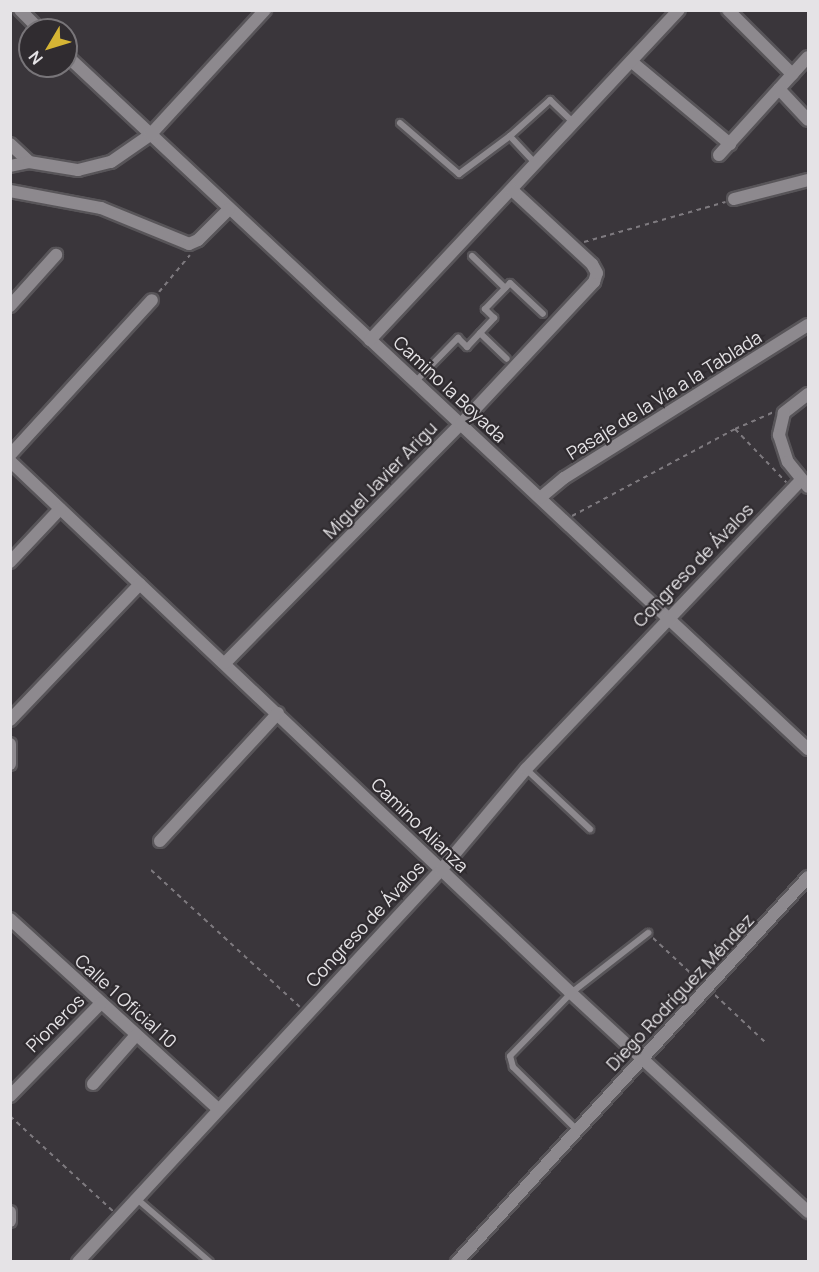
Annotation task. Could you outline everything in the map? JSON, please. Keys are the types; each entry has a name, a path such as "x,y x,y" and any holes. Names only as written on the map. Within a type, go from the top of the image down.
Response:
{"street":[{"path":"10,166 29,162 51,167 94,168 111,162 150,135 265,10"},
{"path":"370,340 679,10"},
{"path":"728,10 792,74"},
{"path":"719,155 808,57"},
{"path":"632,62 730,144"},
{"name":"Camino la Boyada","path":"78,67 564,520 666,619 808,749"},
{"path":"778,89 808,120"},
{"path":"10,144 29,162"},
{"path":"734,199 808,180"},
{"path":"512,190 572,245"},
{"path":"10,191 101,208 179,242 198,240 229,209"},
{"name":"Miguel Javier Arigu","path":"225,663 461,424 594,282 597,273 592,264 572,245"},
{"path":"10,306 56,255"},
{"path":"10,455 152,300"},
{"name":"Pasaje de la Vía a la Tablada","path":"540,498 564,478 808,325"},
{"path":"800,485 780,443 784,413 808,394"},
{"name":"Camino Alianza","path":"10,461 571,993 808,1212"},
{"name":"Congreso de Ávalos","path":"78,1262 306,1013 441,870 526,770 666,619 800,485"},
{"path":"10,562 60,509"},
{"path":"10,720 140,584"},
{"path":"160,842 278,713"},
{"path":"10,744 10,764"},
{"name":"Diego Rodríguez Méndez","path":"458,1262 577,1130 709,990 808,877"},
{"name":"Calle 1 Oficial 10","path":"10,919 218,1109"},
{"name":"Pioneros","path":"12,1092 101,1003"},
{"path":"93,1084 136,1035"}],"lane":[{"path":"400,123 459,174 510,136 550,100 574,123"},
{"path":"510,136 536,164"},
{"path":"472,256 505,288"},
{"path":"414,382 458,338 467,347 494,318 485,309 510,283 543,314"},
{"path":"480,333 507,359"},
{"path":"526,770 590,829"},
{"path":"577,1130 509,1060 571,993 648,933"},
{"path":"137,1198 210,1262"}],"path":[{"path":"572,245 734,199"},
{"path":"152,300 197,248 198,240"},
{"path":"564,520 735,429 778,411 784,413"},
{"path":"735,429 800,485"},
{"path":"151,870 306,1013"},
{"path":"648,933 765,1042"},
{"path":"10,1116 119,1217"}]}
